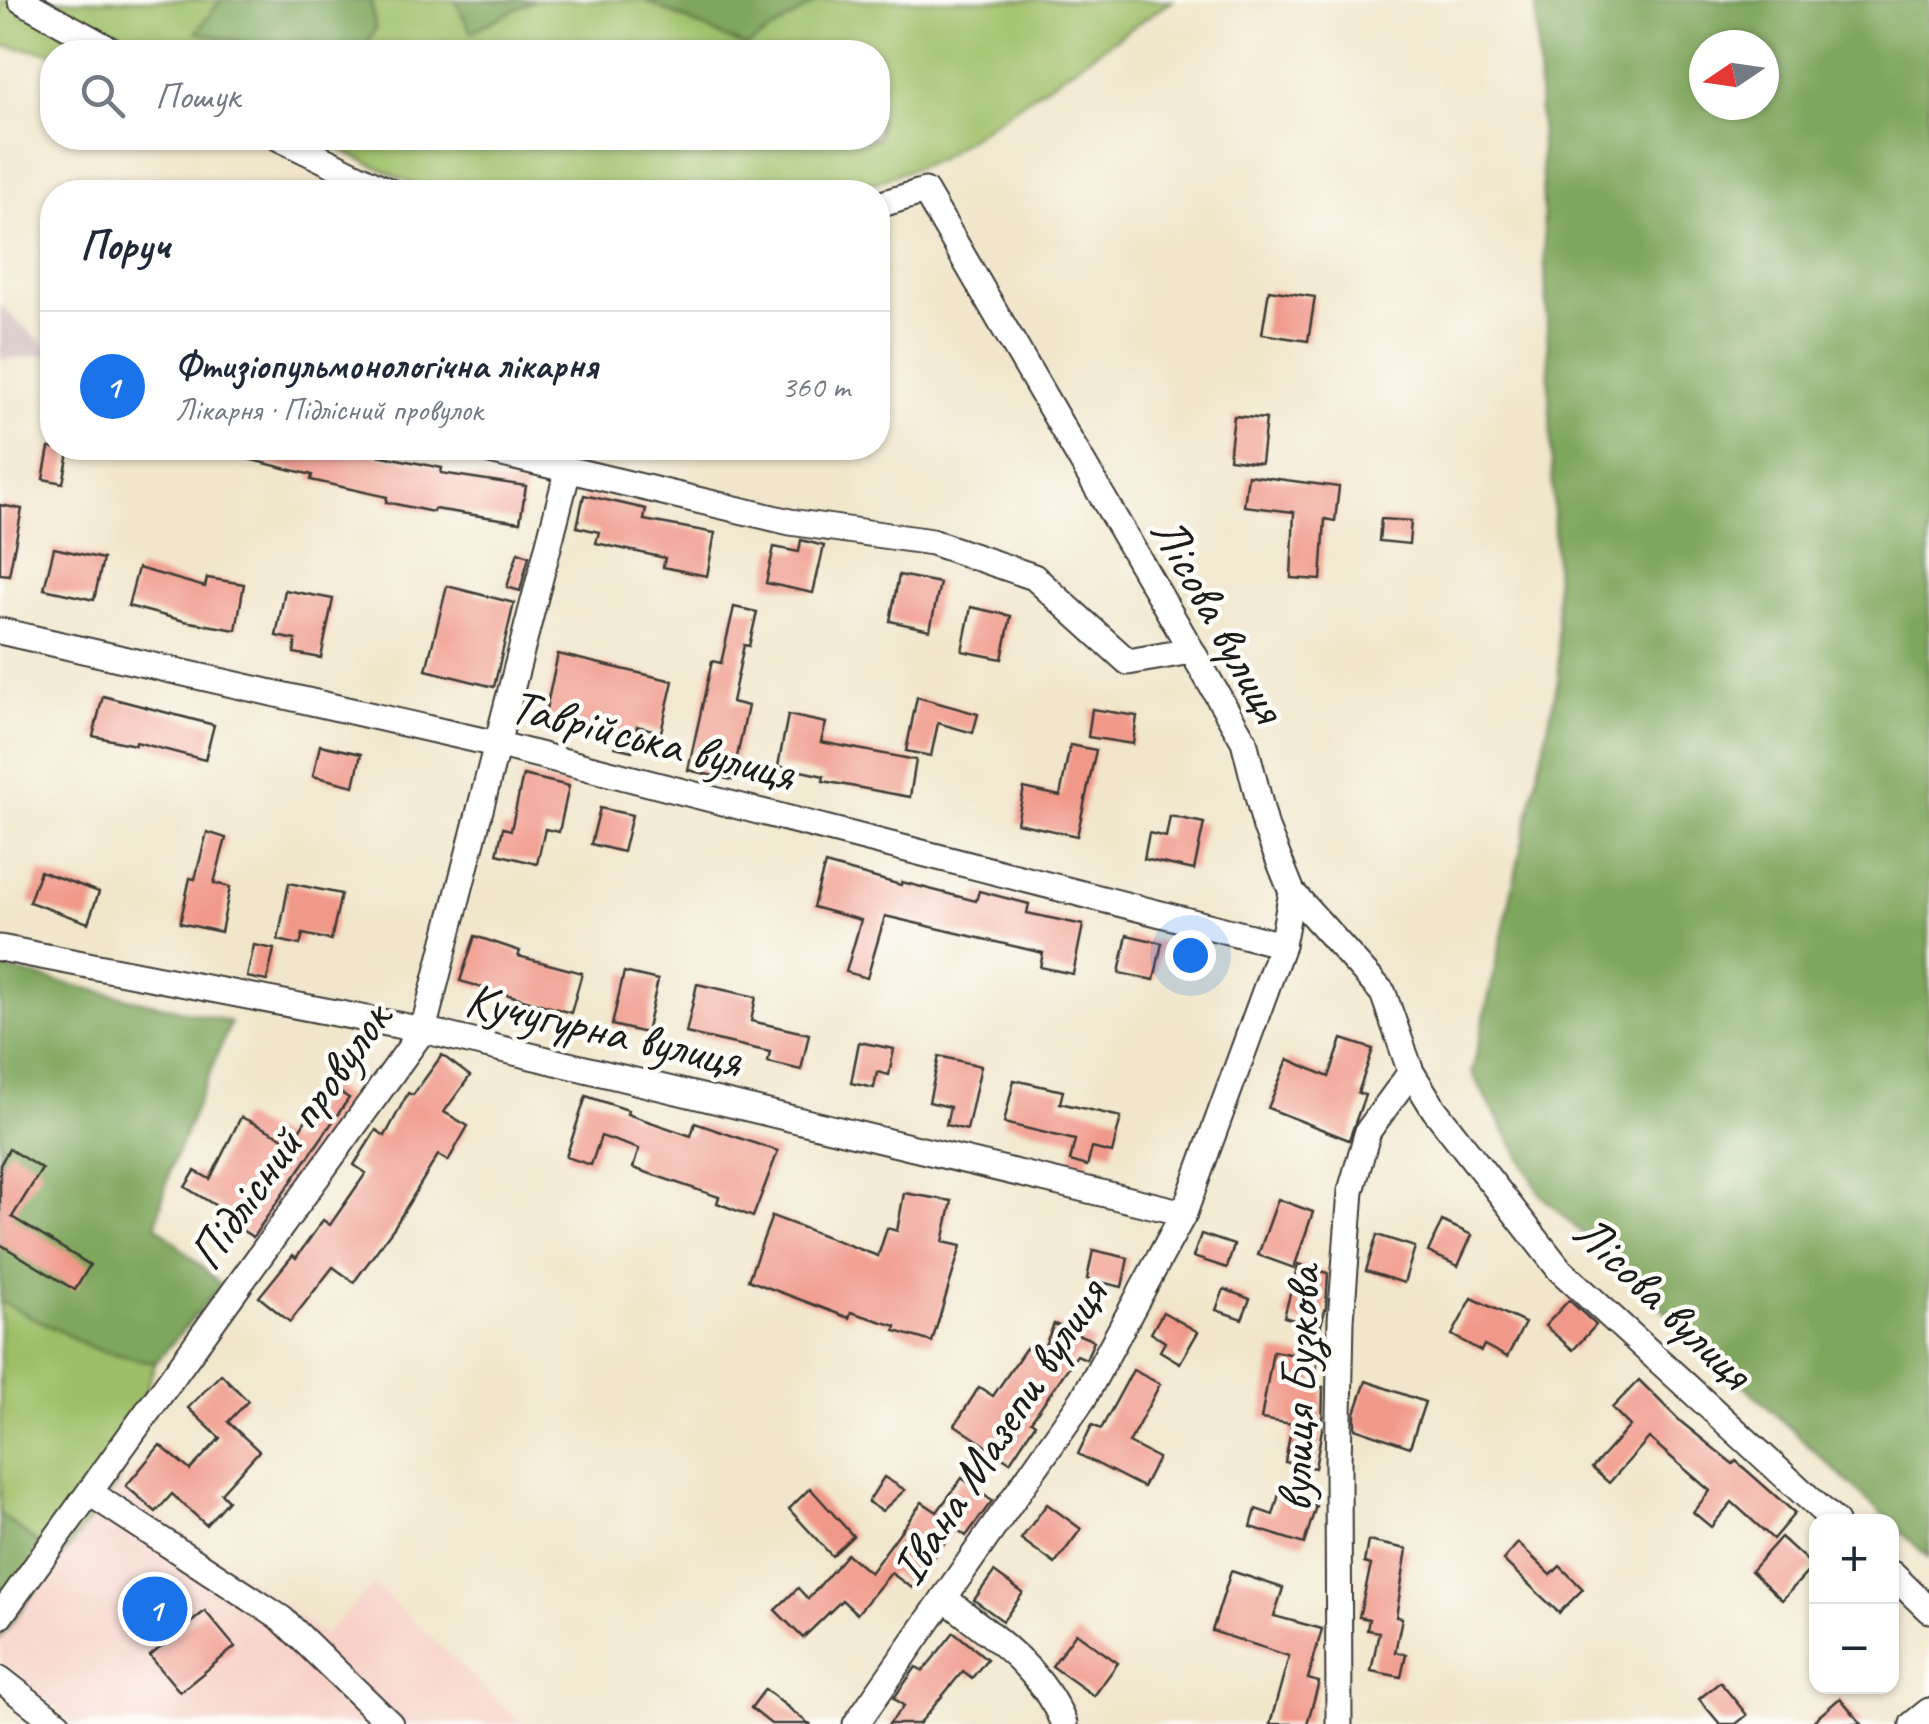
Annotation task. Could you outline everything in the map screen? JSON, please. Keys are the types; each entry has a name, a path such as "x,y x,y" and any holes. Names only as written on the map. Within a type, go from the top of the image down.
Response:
{"street":[{"path":"21,0 93,40"},
{"path":"304,150 365,180"},
{"name":"Лісова вулиця","path":"890,201 925,191 1244,741 1266,828 1292,892 1382,993 1411,1072 1434,1109 1560,1270 1826,1514"},
{"path":"527,460 790,522 932,542 1034,577 1128,662 1191,651"},
{"name":"Підлісний провулок","path":"0,1616 422,1030 568,470"},
{"name":"Таврійська вулиця","path":"0,631 496,744 1282,945"},
{"name":"Івана Мазепи вулиця","path":"856,1724 1083,1399 1184,1213 1282,945 1292,892"},
{"name":"Кучугурна вулиця","path":"0,948 422,1030 1184,1213"},
{"name":"вулиця Бузкова","path":"1339,1724 1338,1446 1341,1320 1351,1190 1368,1131 1411,1072"},
{"path":"90,1493 282,1619 390,1724"},
{"path":"1899,1581 1929,1610"},
{"path":"944,1598 1030,1667 1055,1702 1064,1724"},
{"path":"0,1679 58,1724"},
{"path":"1913,1724 1929,1711"}],"shaded area":[{"path":"0,306 40,341 40,356 0,359"},
{"path":"117,1485 324,1635 374,1584 522,1724 76,1724 0,1662 0,1638"}],"green space":[{"path":"0,0 221,0 197,32 232,40 40,40 40,51 0,45"},
{"path":"221,0 371,0 375,29 369,40 232,40 196,32"},
{"path":"371,0 455,0 471,31 534,0 644,0 731,40 369,40 375,29"},
{"path":"455,0 534,0 471,32"},
{"path":"644,0 819,0 757,40 731,40"},
{"path":"819,0 1173,0 937,160 881,180 404,180 341,150 890,150 890,40 757,40"},
{"path":"1536,0 1929,0 1929,1558 1899,1530 1899,1514 1882,1514 1541,1195 1472,1073 1559,676"},
{"path":"0,968 231,1022 170,1170 156,1225 221,1285 155,1363 95,1349 0,1301"},
{"path":"0,1301 95,1349 155,1363 117,1485 59,1560 0,1514"},
{"path":"0,1514 59,1560 0,1638"}],"building":[{"path":"1269,290 1315,297 1308,341 1262,334"},
{"path":"1234,416 1266,419 1261,463 1229,459"},
{"path":"47,460 68,460 63,483 43,479"},
{"path":"252,460 402,460 442,468 441,473 526,486 520,522 386,502 387,497 311,480 312,475"},
{"path":"1248,475 1339,487 1335,521 1325,519 1321,580 1291,578 1294,512 1244,506"},
{"path":"584,495 646,509 644,520 715,533 707,576 663,567 665,558 596,543 599,532 577,527"},
{"path":"0,505 22,509 9,575 0,574"},
{"path":"1381,519 1411,521 1409,544 1379,541"},
{"path":"801,540 824,546 813,593 766,583 774,547 799,552"},
{"path":"54,548 103,559 94,600 44,589"},
{"path":"518,552 529,556 520,591 507,587"},
{"path":"138,568 205,587 207,578 244,584 236,630 128,606"},
{"path":"899,575 940,583 930,630 890,621"},
{"path":"447,586 514,603 494,687 426,670"},
{"path":"285,590 333,599 321,658 294,653 296,640 276,636"},
{"path":"734,607 757,612 749,646 744,645 732,702 748,706 732,780 688,770 712,661 721,663"},
{"path":"971,607 1011,616 1002,659 962,651"},
{"path":"558,654 673,681 661,732 637,726 632,751 615,747 617,735 544,718"},
{"path":"103,696 214,725 205,760 136,742 135,745 93,736"},
{"path":"917,697 978,714 973,733 938,723 931,756 906,751"},
{"path":"1092,709 1137,716 1133,744 1088,737"},
{"path":"788,715 826,723 821,742 916,760 910,797 823,781 824,776 778,766"},
{"path":"320,745 361,754 354,786 313,776"},
{"path":"1070,745 1096,750 1077,836 1017,823 1024,788 1060,796"},
{"path":"523,775 569,786 559,832 545,829 537,864 497,854 503,828 511,830"},
{"path":"600,808 632,815 623,852 591,844"},
{"path":"1170,816 1204,823 1194,870 1144,859 1149,833 1166,837"},
{"path":"207,832 226,838 214,883 230,887 221,932 180,923 190,878 195,879"},
{"path":"825,864 976,901 979,891 1029,904 1027,913 1083,925 1073,974 1040,967 1043,953 885,916 867,978 846,972 861,920 813,907"},
{"path":"40,871 99,892 88,923 29,902"},
{"path":"289,883 341,894 331,940 303,934 300,945 278,940"},
{"path":"1127,935 1162,943 1154,980 1119,973"},
{"path":"475,936 520,951 518,956 582,973 571,1013 460,981"},
{"path":"254,945 274,949 267,981 247,977"},
{"path":"624,972 658,980 646,1033 612,1025"},
{"path":"697,984 756,997 751,1021 809,1034 801,1070 768,1062 770,1052 686,1033"},
{"path":"1342,1039 1373,1049 1358,1093 1365,1095 1349,1140 1268,1108 1288,1059 1329,1077"},
{"path":"859,1042 894,1049 889,1075 877,1072 874,1088 851,1083"},
{"path":"442,1055 470,1076 444,1112 468,1126 448,1161 438,1155 395,1226 354,1282 333,1267 290,1322 259,1297 293,1255 296,1258 323,1220 330,1225 366,1173 354,1165 376,1130 385,1136 408,1093 413,1095"},
{"path":"939,1056 981,1066 967,1130 946,1125 950,1107 929,1102"},
{"path":"1014,1080 1063,1091 1060,1103 1121,1117 1112,1153 1092,1148 1087,1166 1070,1161 1075,1140 1004,1123"},
{"path":"328,1085 349,1098 253,1237 237,1227 241,1221 185,1187 195,1171 210,1179 241,1117 292,1142"},
{"path":"586,1096 691,1136 695,1123 778,1151 753,1217 717,1203 719,1197 633,1168 639,1149 601,1136 591,1165 566,1157"},
{"path":"9,1149 42,1169 12,1217 90,1265 75,1290 0,1244 0,1165"},
{"path":"904,1193 952,1201 943,1242 961,1246 932,1342 851,1312 849,1318 748,1280 772,1216 878,1256 887,1228 897,1231"},
{"path":"1278,1199 1313,1212 1294,1268 1258,1255"},
{"path":"1442,1221 1472,1235 1458,1266 1428,1252"},
{"path":"1201,1234 1234,1245 1227,1268 1193,1257"},
{"path":"1377,1235 1415,1247 1404,1283 1366,1271"},
{"path":"1093,1250 1128,1258 1122,1287 1087,1279"},
{"path":"1298,1264 1328,1273 1320,1328 1284,1317"},
{"path":"1224,1289 1250,1299 1242,1319 1216,1310"},
{"path":"1472,1298 1525,1323 1507,1357 1484,1345 1481,1351 1452,1335"},
{"path":"1569,1300 1596,1325 1573,1350 1545,1326"},
{"path":"1163,1312 1198,1332 1180,1363 1160,1351 1165,1342 1151,1333"},
{"path":"1054,1324 1094,1341 1086,1359 1077,1355 1031,1421 1035,1424 1010,1462 955,1425 979,1387 993,1396 1026,1348 1040,1357"},
{"path":"1273,1351 1318,1359 1313,1386 1323,1387 1322,1429 1315,1468 1285,1462 1292,1424 1261,1419"},
{"path":"1133,1370 1160,1384 1129,1443 1158,1458 1143,1487 1078,1454 1092,1425 1101,1429"},
{"path":"221,1374 248,1401 228,1422 259,1451 221,1493 228,1500 206,1525 172,1494 156,1512 126,1486 160,1445 190,1470 220,1438 188,1408"},
{"path":"1639,1380 1680,1421 1733,1464 1736,1461 1795,1513 1773,1539 1732,1502 1711,1527 1693,1512 1710,1491 1649,1438 1609,1483 1592,1468 1630,1426 1612,1408"},
{"path":"1366,1381 1425,1402 1410,1447 1355,1428 1355,1413"},
{"path":"884,1477 905,1490 882,1511 868,1502"},
{"path":"962,1478 992,1501 966,1536 955,1528 912,1588 891,1573 857,1614 842,1600 803,1638 775,1610 798,1588 808,1599 847,1554 870,1573 922,1502 937,1512"},
{"path":"810,1488 853,1536 832,1556 789,1509"},
{"path":"1279,1494 1316,1506 1304,1544 1251,1527 1256,1509 1273,1515"},
{"path":"1047,1504 1081,1529 1055,1564 1021,1539"},
{"path":"1781,1537 1809,1562 1809,1570 1782,1600 1751,1571"},
{"path":"1368,1541 1407,1549 1396,1617 1402,1618 1395,1652 1406,1654 1401,1677 1371,1671 1379,1632 1367,1630 1369,1619 1359,1617 1371,1565 1364,1563"},
{"path":"1518,1543 1551,1575 1560,1566 1583,1589 1559,1613 1503,1560"},
{"path":"1231,1571 1283,1588 1274,1616 1322,1629 1308,1679 1319,1682 1307,1724 1270,1724 1289,1656 1212,1631"},
{"path":"994,1572 1023,1593 1003,1621 974,1600"},
{"path":"205,1611 235,1647 180,1692 150,1656"},
{"path":"954,1632 987,1659 972,1678 963,1671 919,1724 889,1724 904,1706 894,1698 916,1667 923,1671"},
{"path":"1076,1633 1118,1663 1094,1696 1052,1666"},
{"path":"1720,1682 1747,1715 1736,1724 1720,1724 1699,1699"},
{"path":"765,1689 809,1724 771,1724 751,1708"},
{"path":"1840,1698 1862,1724 1810,1724"}],"place":[{"name":"Фтизіопульмонологічна лікарня","path":"155,1609"}]}
